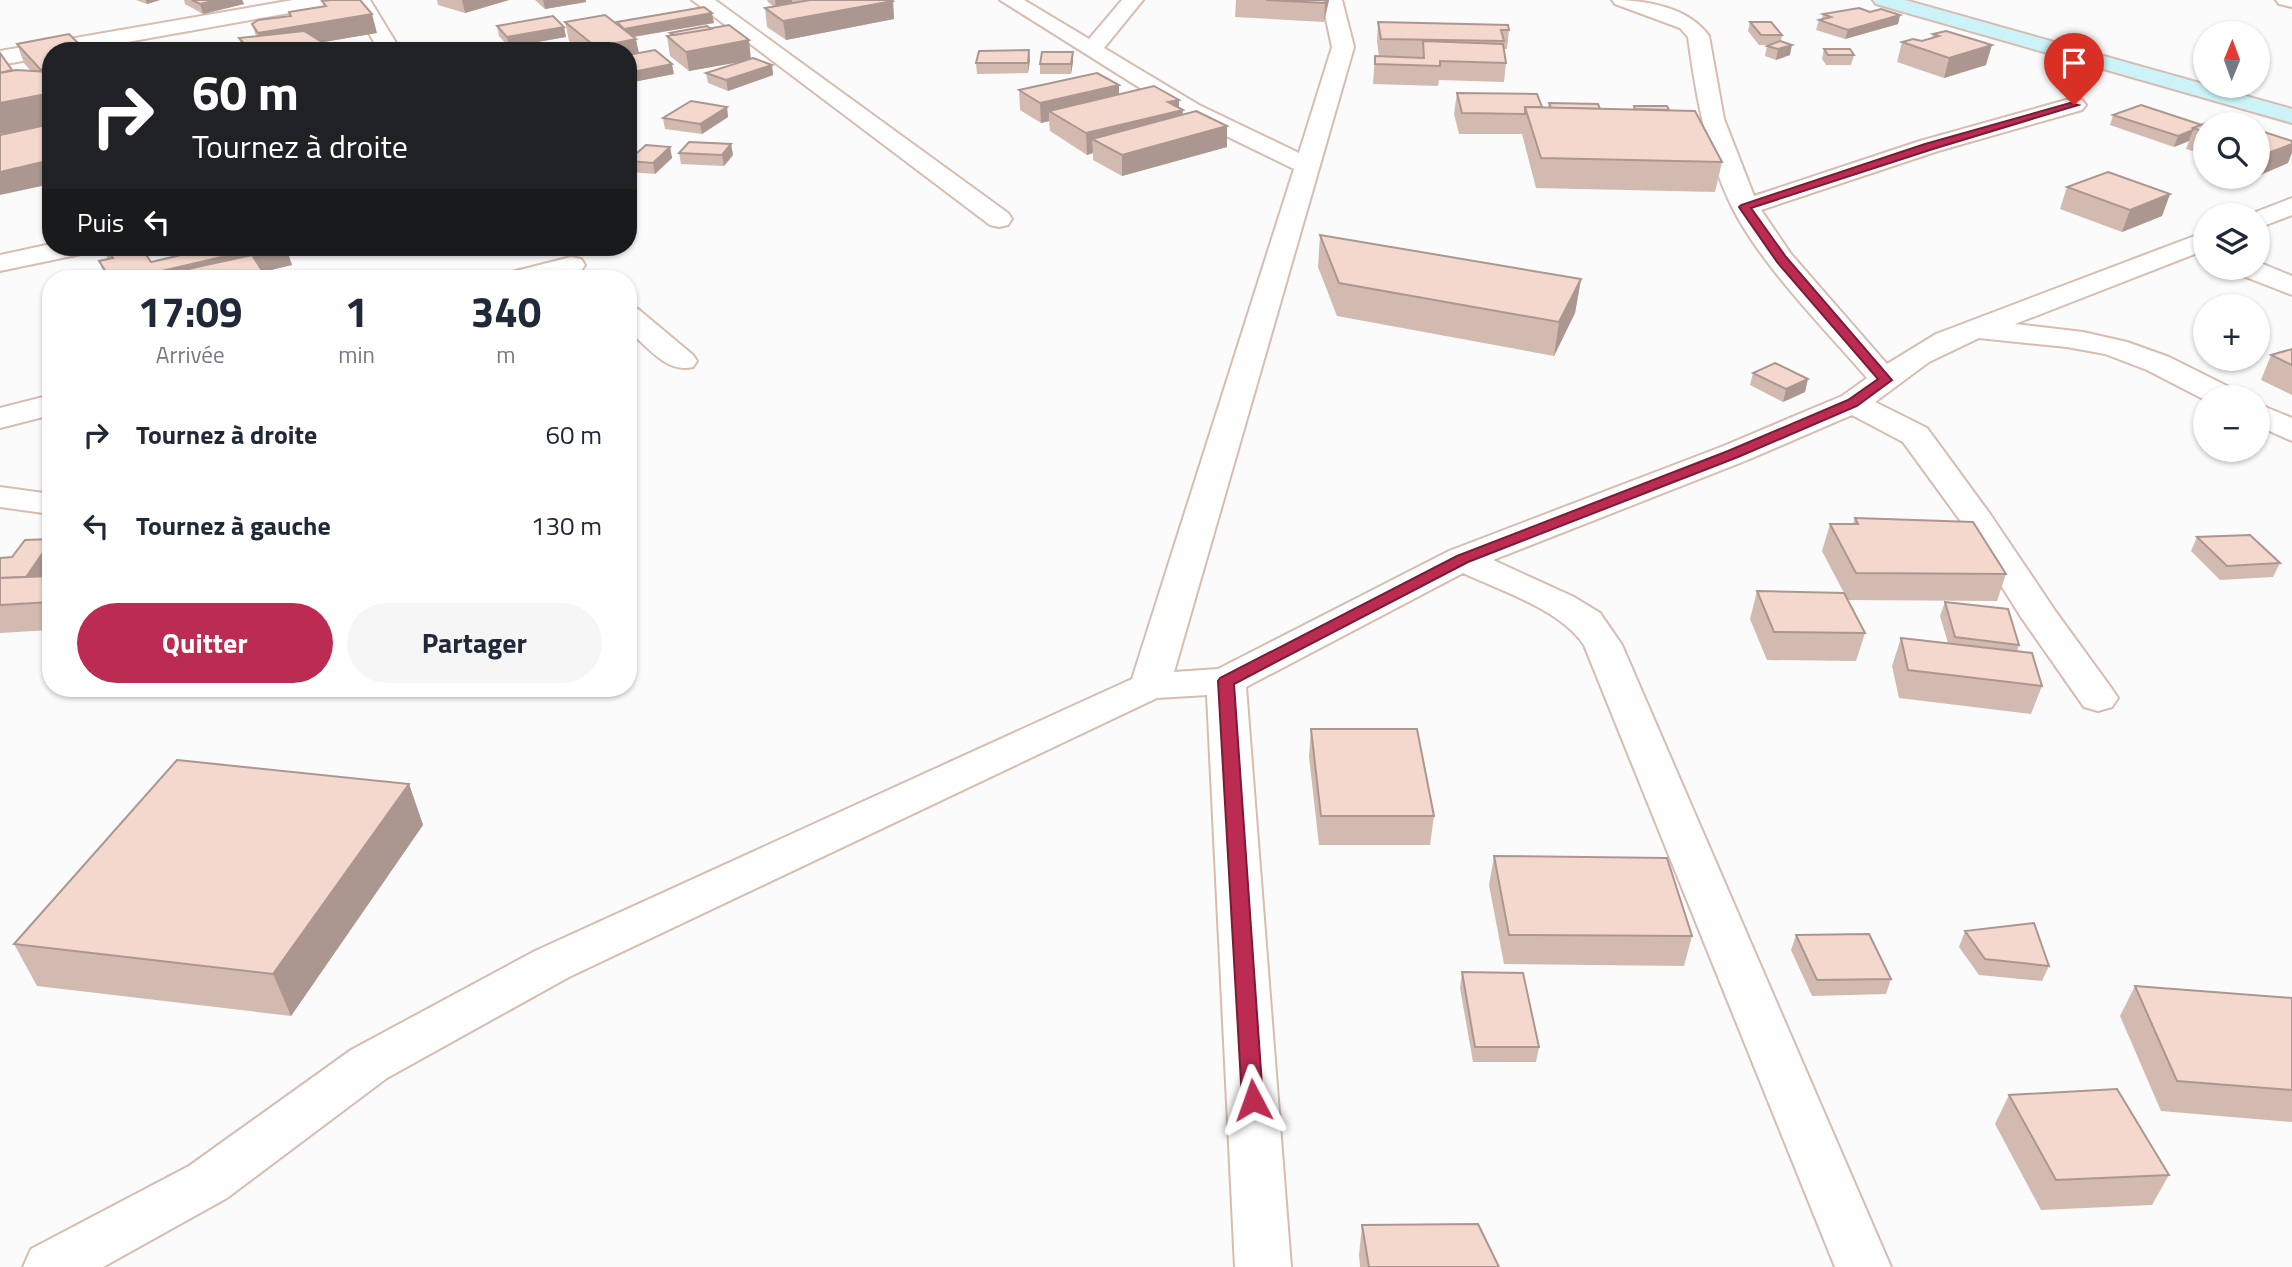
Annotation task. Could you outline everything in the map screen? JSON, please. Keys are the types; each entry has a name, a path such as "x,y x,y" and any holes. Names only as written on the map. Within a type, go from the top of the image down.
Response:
{"main road":[{"path":"1883,0 2292,116"},
{"path":"1948,0 2064,30"}],"street":[{"path":"90,42 328,0"},
{"path":"360,0 385,42"},
{"path":"702,0 999,219"},
{"path":"1010,0 1191,110 1307,166"},
{"path":"1093,48 1133,0"},
{"path":"1150,686 1343,47 1343,32 1332,15 1332,0"},
{"path":"1622,0 1686,24 1698,36 1712,118 1745,207 1782,260 1885,380"},
{"path":"2286,0 2292,1"},
{"path":"0,58 42,51"},
{"path":"1745,207 1929,146 2074,105"},
{"path":"2270,215 2292,206"},
{"path":"51,1267 208,1182 369,1064 552,964 1150,686 1226,681 1462,559 1733,454 1853,403 1918,356 1976,329 2193,248"},
{"path":"0,263 42,254"},
{"path":"548,270 570,263"},
{"path":"2270,277 2292,286"},
{"path":"637,323 682,361"},
{"path":"1976,329 2079,340 2118,349 2200,385"},
{"path":"1853,403 1915,435 1978,521 2040,617 2098,698"},
{"path":"0,418 42,407"},
{"path":"2270,420 2292,431"},
{"path":"0,497 42,503"},
{"path":"1462,559 1561,605 1587,621 1602,645 1863,1267"},
{"path":"1226,681 1263,1267"}],"building":[{"path":"192,0 217,0 200,4"},
{"path":"360,0 372,14 258,33 252,24 258,20 291,16 289,12 326,6 322,1"},
{"path":"810,0 893,1 783,21 765,8"},
{"path":"1266,0 1326,0 1325,3"},
{"path":"704,7 712,13 624,29 617,22"},
{"path":"1859,8 1870,12 1881,9 1900,15 1848,30 1819,20 1831,17 1823,14"},
{"path":"605,15 636,39 590,42 565,22"},
{"path":"553,16 564,27 507,37 497,26"},
{"path":"1378,22 1508,25 1509,30 1501,30 1504,41 1381,39"},
{"path":"1750,22 1771,22 1782,35 1761,35"},
{"path":"729,25 749,40 686,52 667,36"},
{"path":"707,26 711,29 674,35 670,33"},
{"path":"304,31 322,42 243,42 239,38"},
{"path":"1946,31 1992,45 1949,58 1902,42 1913,39 1922,41 1939,36 1933,34"},
{"path":"69,34 77,42 42,42 41,70 17,44"},
{"path":"1423,41 1503,44 1506,63 1440,61 1440,66 1375,64 1375,56 1424,58"},
{"path":"1780,41 1792,45 1778,49 1767,46"},
{"path":"1824,49 1850,49 1854,55 1828,55"},
{"path":"655,50 672,64 637,71 637,53"},
{"path":"1029,50 1028,63 976,63 979,51"},
{"path":"1042,52 1073,52 1071,64 1040,64"},
{"path":"0,53 12,70 0,73"},
{"path":"753,58 772,65 726,80 706,73"},
{"path":"16,70 42,71 42,95 0,103 0,73"},
{"path":"1097,73 1119,85 1040,103 1019,90"},
{"path":"1154,86 1179,100 1168,102 1183,110 1086,133 1049,111"},
{"path":"1457,93 1537,94 1542,107 1525,107 1525,114 1462,113"},
{"path":"691,101 727,107 700,124 663,118"},
{"path":"1549,103 1598,104 1600,109 1551,108"},
{"path":"2141,105 2193,122 2193,130 2178,136 2113,115"},
{"path":"1634,106 1667,106 1669,110 1635,109"},
{"path":"1525,107 1695,111 1722,162 1541,158"},
{"path":"1196,111 1227,126 1122,155 1092,139"},
{"path":"42,126 42,162 0,172 0,135"},
{"path":"2270,134 2292,141 2292,144 2270,152"},
{"path":"689,142 731,144 722,155 679,153"},
{"path":"646,145 670,147 653,163 637,162 637,153"},
{"path":"2108,172 2170,194 2130,210 2067,187"},
{"path":"1320,235 1581,279 1559,322 1339,283"},
{"path":"112,256 147,256 151,262 177,256 226,256 166,270 105,270 99,261 113,258"},
{"path":"253,256 262,270 184,270"},
{"path":"2292,349 2292,365 2271,355"},
{"path":"1775,363 1808,379 1786,389 1753,373"},
{"path":"1855,518 1973,522 2006,574 1856,573 1830,524 1858,524"},
{"path":"2250,535 2280,563 2227,566 2197,537"},
{"path":"42,539 42,554 26,577 0,578 0,558 12,557 25,540"},
{"path":"42,576 42,603 0,605 0,578"},
{"path":"1757,591 1844,593 1865,633 1774,632"},
{"path":"1945,602 2008,609 2019,645 1955,637"},
{"path":"1901,638 2032,653 2042,686 1908,670"},
{"path":"1311,729 1417,729 1434,816 1321,816"},
{"path":"177,760 409,784 273,974 14,944"},
{"path":"1494,856 1667,858 1692,936 1509,935"},
{"path":"2034,923 2049,966 1985,959 1965,931"},
{"path":"1869,934 1891,979 1817,980 1796,935"},
{"path":"1462,972 1523,973 1539,1047 1475,1047"},
{"path":"2135,986 2292,998 2292,1090 2177,1081"},
{"path":"2117,1089 2169,1175 2056,1180 2009,1095"},
{"path":"1478,1224 1499,1267 1369,1267 1362,1225"}],"route":[{"path":"1253,1100 1226,681 1462,559 1590,507 1733,454 1853,403 1885,380 1782,260 1745,207 1929,146 2074,105"}]}
